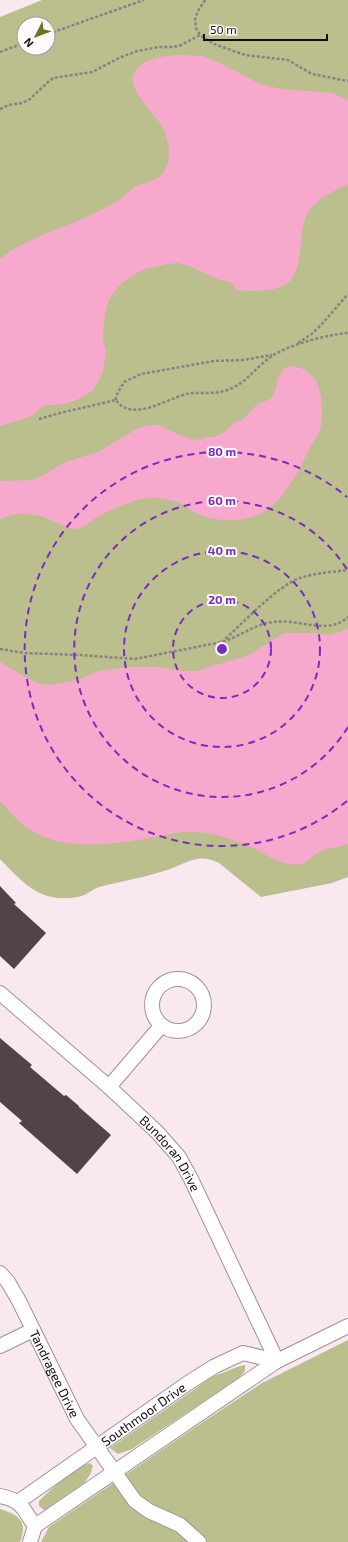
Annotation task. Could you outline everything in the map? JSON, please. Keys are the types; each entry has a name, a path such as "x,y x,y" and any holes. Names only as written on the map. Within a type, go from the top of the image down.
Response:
{"street":[{"name":"Bundoran Drive","path":"0,993 109,1087 158,1132 179,1157 191,1179 277,1361"},
{"path":"109,1087 161,1026"},
{"name":"Tandragee Drive","path":"0,1273 8,1282 19,1301 78,1419 135,1501 142,1507 180,1525 199,1542"},
{"path":"30,1542 34,1526 277,1361 348,1326"},
{"path":"0,1346 34,1330"},
{"name":"Southmoor Drive","path":"18,1502 188,1382 215,1366 243,1353 277,1361"},
{"path":"0,1496 10,1498 18,1502 34,1526"}],"path":[{"path":"56,31 144,0"},
{"path":"205,0 198,11 195,20 196,28 200,35 214,44 245,55 288,60 312,74 348,81"},
{"path":"0,109 9,105 30,100 54,78 92,72 119,58 137,51 159,46 177,46 200,35"},
{"path":"0,52 16,46"},
{"path":"296,345 313,333 348,294"},
{"path":"272,355 239,384 224,391 212,394 189,394 152,407 138,410 128,410 119,405 116,400 116,396 124,382 141,374 214,361 243,360 272,355 296,345 338,333 348,333"},
{"path":"38,419 116,400"},
{"path":"222,642 266,601 290,582 301,577 348,570"},
{"path":"0,649 24,653 135,659 146,658 234,639 267,623 288,622 331,626 339,624 348,617"}],"green space":[{"path":"42,0 348,0 348,877 332,883 261,897 219,863 212,860 200,859 189,861 153,874 99,887 81,896 65,898 53,897 34,890 0,859 0,17"},
{"path":"348,1340 348,1542 41,1542 49,1527 262,1383"},
{"path":"245,1365 245,1371 239,1378 132,1449 118,1454 110,1448 212,1377"},
{"path":"90,1463 93,1466 90,1475 84,1483 46,1509 44,1510 39,1506 39,1501 56,1485 70,1474"},
{"path":"0,1509 12,1514 20,1520 23,1529 20,1542 0,1542"}],"shaded area":[{"path":"164,56 202,56 222,64 260,84 281,89 332,93 348,100 348,184 318,201 309,211 302,231 297,268 290,281 284,286 259,291 235,290 232,283 217,279 190,266 178,263 145,269 133,275 122,283 108,302 103,331 103,342 106,350 104,366 101,376 93,390 77,400 64,404 43,406 32,416 0,426 0,259 19,246 105,208 133,188 156,179 163,173 168,163 169,154 166,135 160,123 136,92 133,83 133,76 137,69 147,61"},
{"path":"289,366 298,367 305,370 315,380 322,403 321,426 318,435 310,447 300,468 282,496 260,514 243,519 215,519 198,514 174,501 151,498 136,500 118,507 78,529 67,527 42,517 28,514 7,516 0,519 0,481 32,480 42,476 63,463 100,451 136,429 145,426 159,425 179,435 192,439 200,440 205,437 215,437 223,433 238,420 241,421 259,404 271,398 276,389 280,373"},
{"path":"348,629 348,844 317,853 301,864 287,864 230,839 195,832 184,832 105,844 74,844 44,837 31,830 18,820 0,801 0,662 27,678 40,684 49,685 75,681 99,671 129,667 161,667 182,671 197,671 249,655 280,635 287,633 331,635"}],"building":[{"path":"0,886 16,903 14,904 46,933 14,969 0,956"},
{"path":"0,1038 32,1065 30,1067 64,1096 66,1095 111,1135 77,1174 19,1123 22,1121 0,1102"}]}
